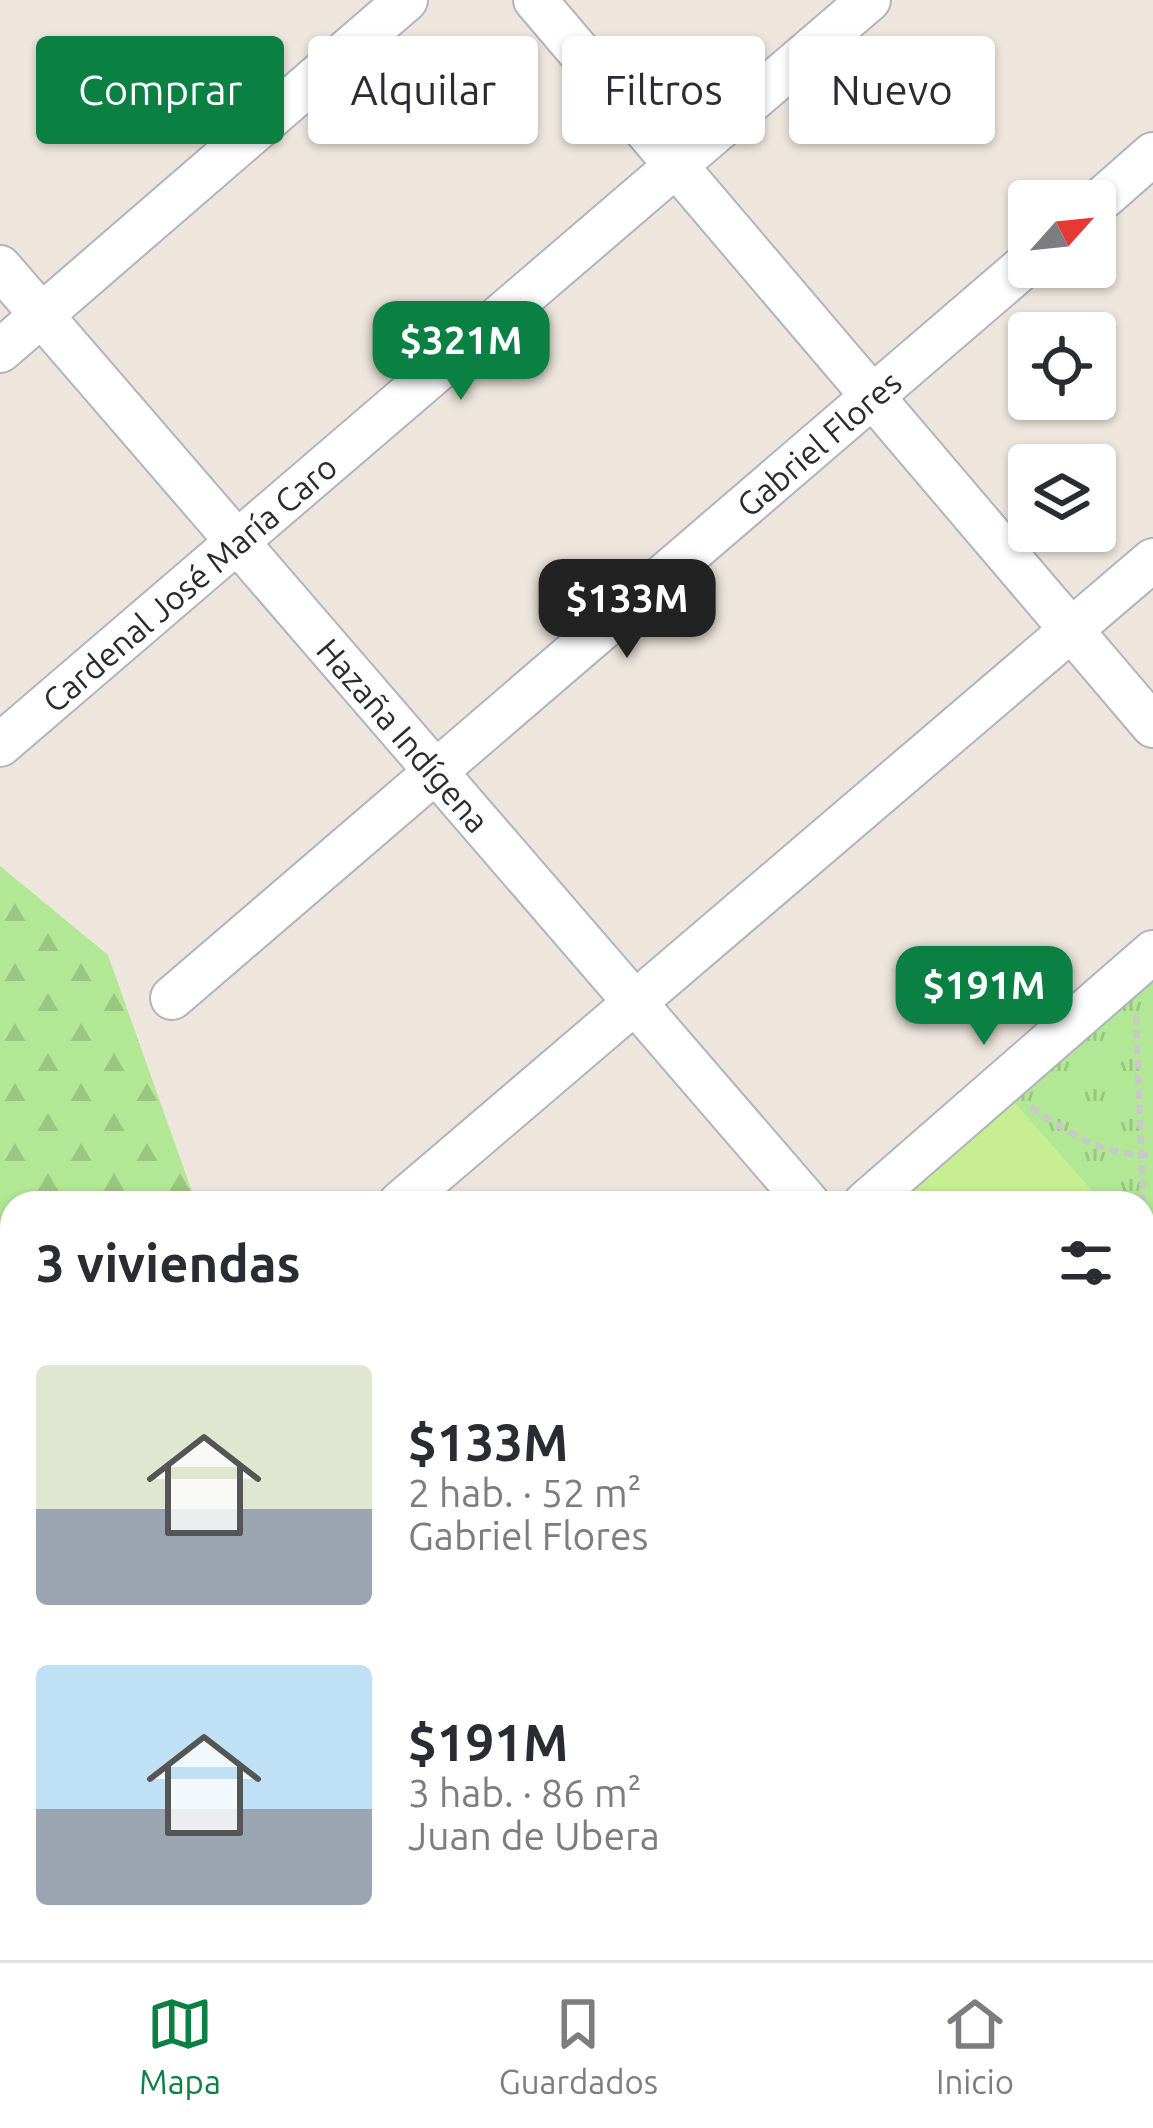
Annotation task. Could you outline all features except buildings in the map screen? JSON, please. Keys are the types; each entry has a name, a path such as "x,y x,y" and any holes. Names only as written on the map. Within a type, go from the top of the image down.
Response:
{"street":[{"path":"0,351 406,0"},
{"path":"535,0 1153,726"},
{"name":"Cardenal José María Caro","path":"0,745 869,0"},
{"path":"1116,187 1153,154"},
{"name":"Hazaña Indígena","path":"0,267 798,1191"},
{"name":"Gabriel Flores","path":"172,998 1008,280"},
{"path":"414,1191 1153,560"},
{"path":"879,1191 1153,952"}],"path":[{"path":"1136,1007 1142,1191"},
{"path":"1000,1085 1076,1138 1139,1156 1153,1155"}],"green space":[{"path":"0,866 108,955 192,1191 0,1191"},
{"path":"1153,972 1153,1191 906,1191"},
{"path":"1014,1102 1092,1191 912,1191"}]}
